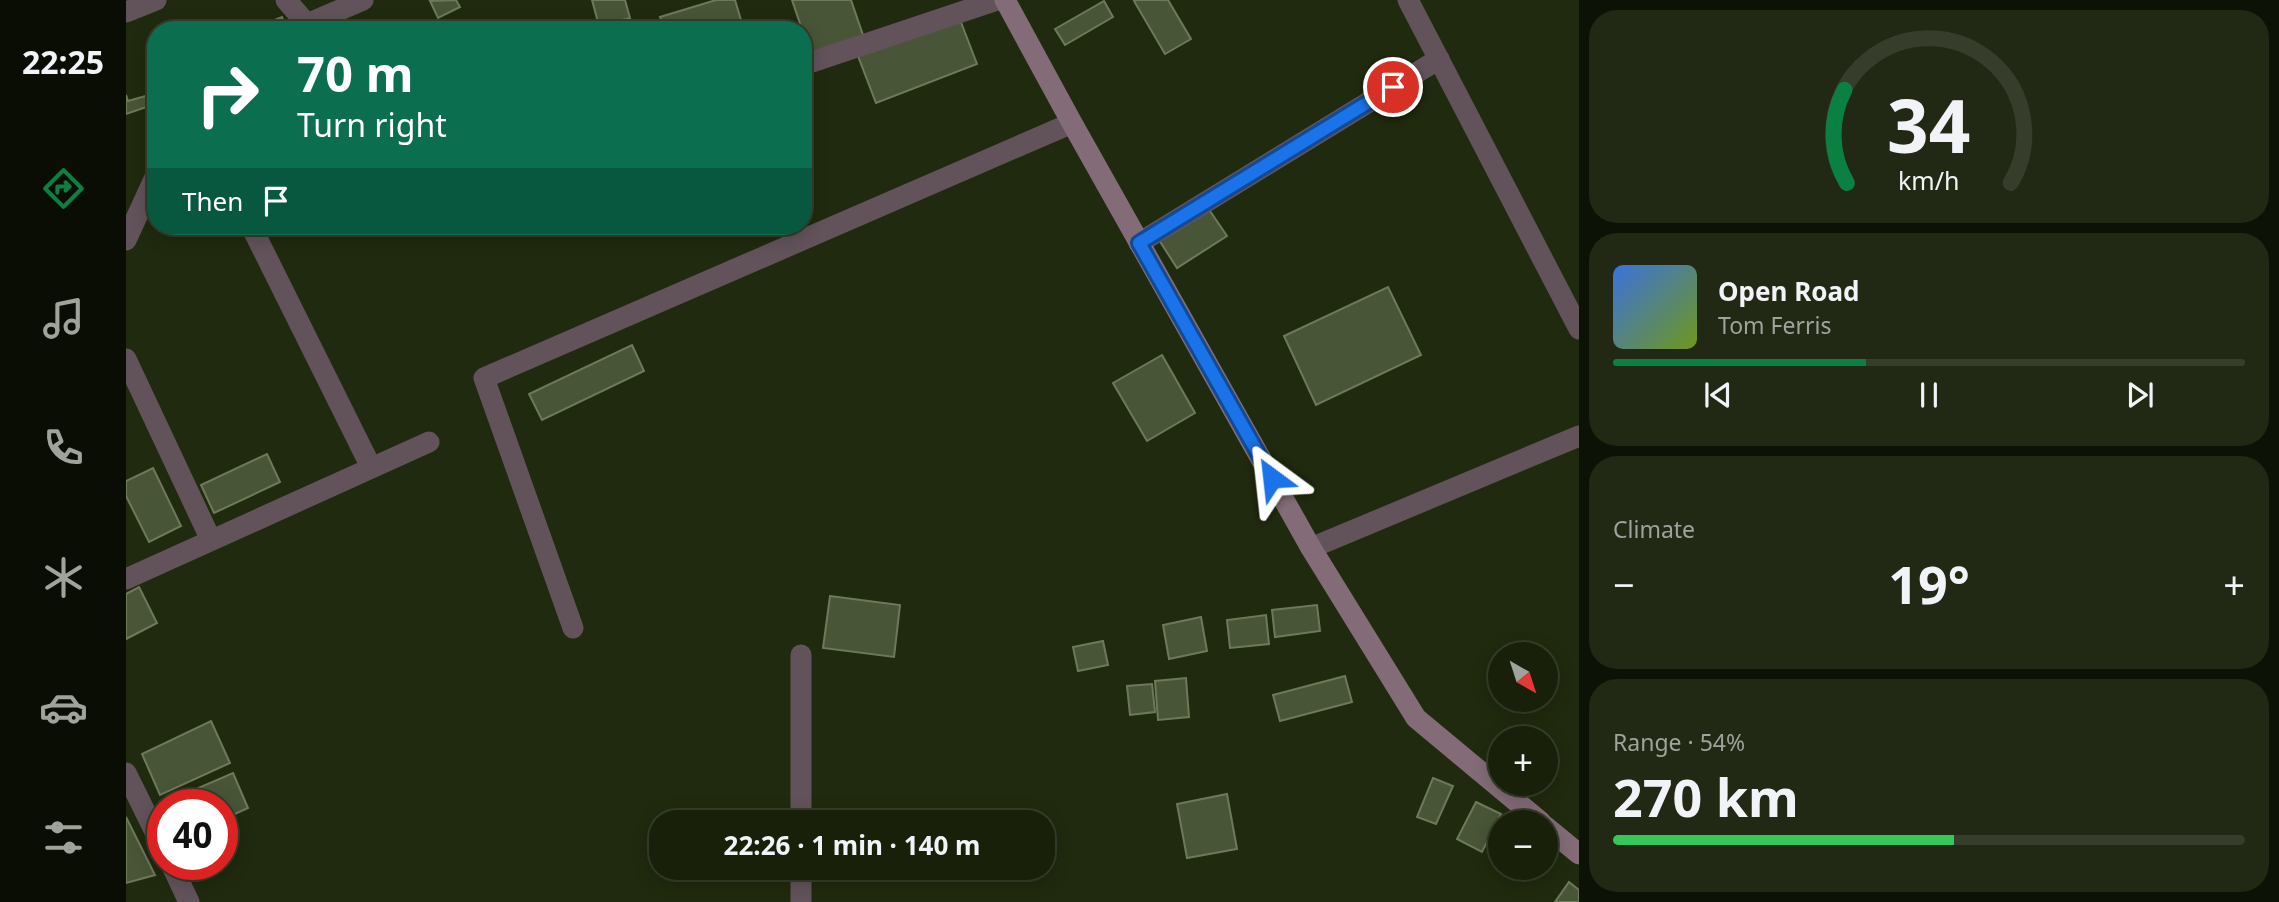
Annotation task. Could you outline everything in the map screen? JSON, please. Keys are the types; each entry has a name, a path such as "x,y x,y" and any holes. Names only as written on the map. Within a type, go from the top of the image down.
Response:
{"street":[{"path":"286,0 303,21"},
{"path":"320,21 363,0"},
{"path":"812,62 997,0"},
{"path":"1005,0 1311,548 1416,718 1527,810"},
{"path":"1408,0 1579,328"},
{"path":"1139,243 1439,59"},
{"path":"573,628 484,378 1072,123"},
{"path":"126,240 147,194"},
{"path":"255,235 371,467"},
{"path":"126,359 212,540"},
{"path":"1311,548 1579,436"},
{"path":"126,579 429,442"},
{"path":"801,656 801,810"},
{"path":"126,773 147,816"},
{"path":"1558,837 1579,854"},
{"path":"179,880 189,902"},
{"path":"801,880 801,902"}],"building":[{"path":"456,0 460,7 438,18 430,1"},
{"path":"592,0 625,0 630,18 598,21"},
{"path":"716,0 735,0 741,21 661,21 660,17"},
{"path":"792,0 851,0 865,41 812,59 812,21 799,21"},
{"path":"1168,0 1191,39 1165,54 1134,1"},
{"path":"1104,1 1113,17 1065,45 1055,29"},
{"path":"959,17 977,64 876,103 858,56"},
{"path":"126,95 128,101 147,96 147,107 126,114"},
{"path":"1208,208 1227,236 1177,268 1159,240"},
{"path":"1388,287 1421,355 1316,405 1284,336"},
{"path":"632,345 644,371 542,420 529,394"},
{"path":"1162,355 1195,413 1147,441 1113,383"},
{"path":"267,454 280,482 214,513 201,485"},
{"path":"153,468 181,526 149,542 126,496 126,481"},
{"path":"139,587 157,623 126,639 126,594"},
{"path":"830,596 900,605 894,657 823,648"},
{"path":"1317,605 1320,631 1275,637 1272,610"},
{"path":"1266,615 1269,644 1230,648 1227,620"},
{"path":"1201,617 1207,651 1169,659 1163,625"},
{"path":"1103,641 1108,665 1078,671 1073,647"},
{"path":"1345,676 1352,702 1280,721 1273,695"},
{"path":"1186,678 1189,717 1158,720 1155,681"},
{"path":"1152,684 1155,712 1130,715 1127,686"},
{"path":"211,721 230,763 173,789 157,789 142,754"},
{"path":"233,773 248,808 238,813 238,789 196,789"},
{"path":"1433,778 1453,786 1436,824 1417,817"},
{"path":"1227,794 1237,849 1187,858 1177,804"},
{"path":"1476,802 1493,810 1488,810 1488,840 1482,852 1457,839"},
{"path":"126,817 147,859 147,877 126,883"},
{"path":"1569,882 1579,890 1579,902 1555,902"}],"route":[{"path":"1272,478 1139,243 1393,87"}]}
